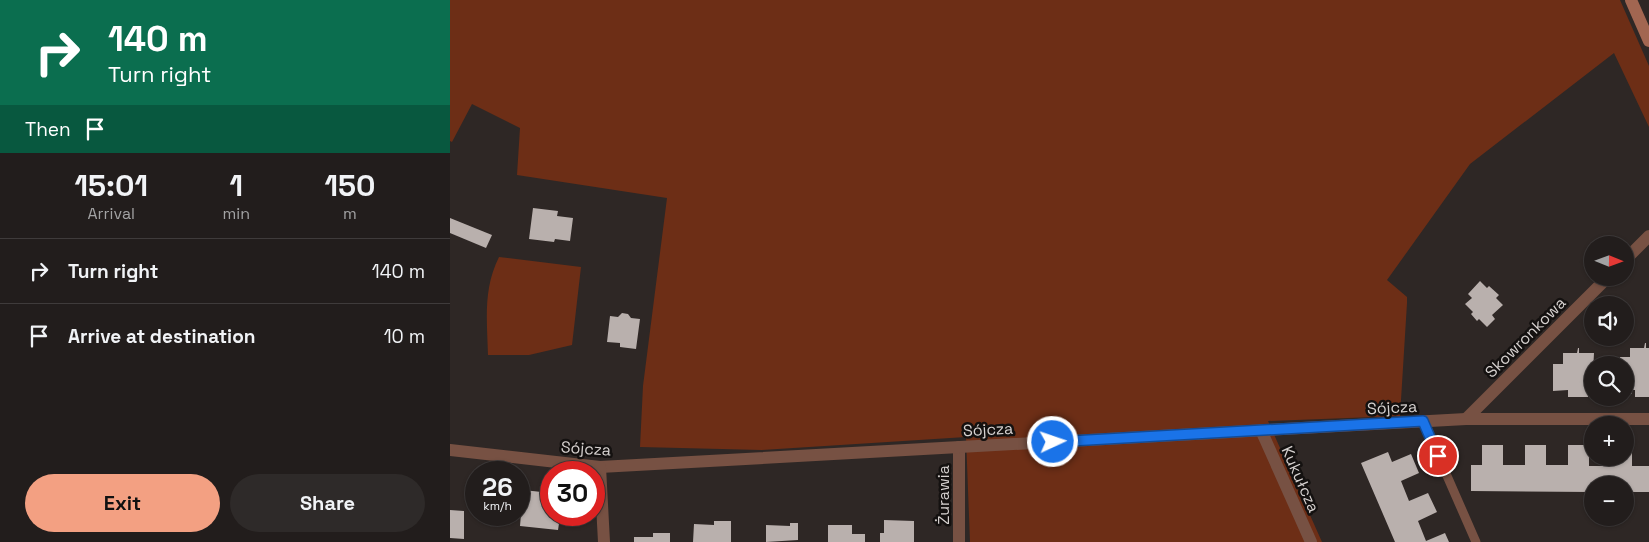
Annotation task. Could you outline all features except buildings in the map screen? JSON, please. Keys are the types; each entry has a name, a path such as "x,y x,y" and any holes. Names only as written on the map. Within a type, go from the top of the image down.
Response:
{"main road":[{"path":"1631,0 1649,41"}],"street":[{"path":"1634,251 1649,236"},
{"name":"Skowronkowa","path":"1466,419 1599,286"},
{"name":"Sójcza","path":"605,467 1466,419 1649,419"},
{"name":"Kukułcza","path":"1261,430 1311,542"},
{"name":"Żurawia","path":"959,447 959,542"},
{"name":"Sójcza","path":"450,450 547,461"},
{"path":"603,526 604,542"}],"lane":[{"path":"1423,421 1476,542"}],"shaded area":[{"path":"450,0 1620,0 1649,66 1649,127 1614,53 1470,164 1387,280 1407,297 1400,416 1268,421 1322,542 970,542 966,437 762,450 640,447 643,386 667,198 517,175 520,128 472,104 452,142 450,141"},
{"path":"499,257 581,267 572,345 529,355 488,355 488,293 490,281"}],"route":[{"path":"1053,442 1423,421 1438,456"}]}
